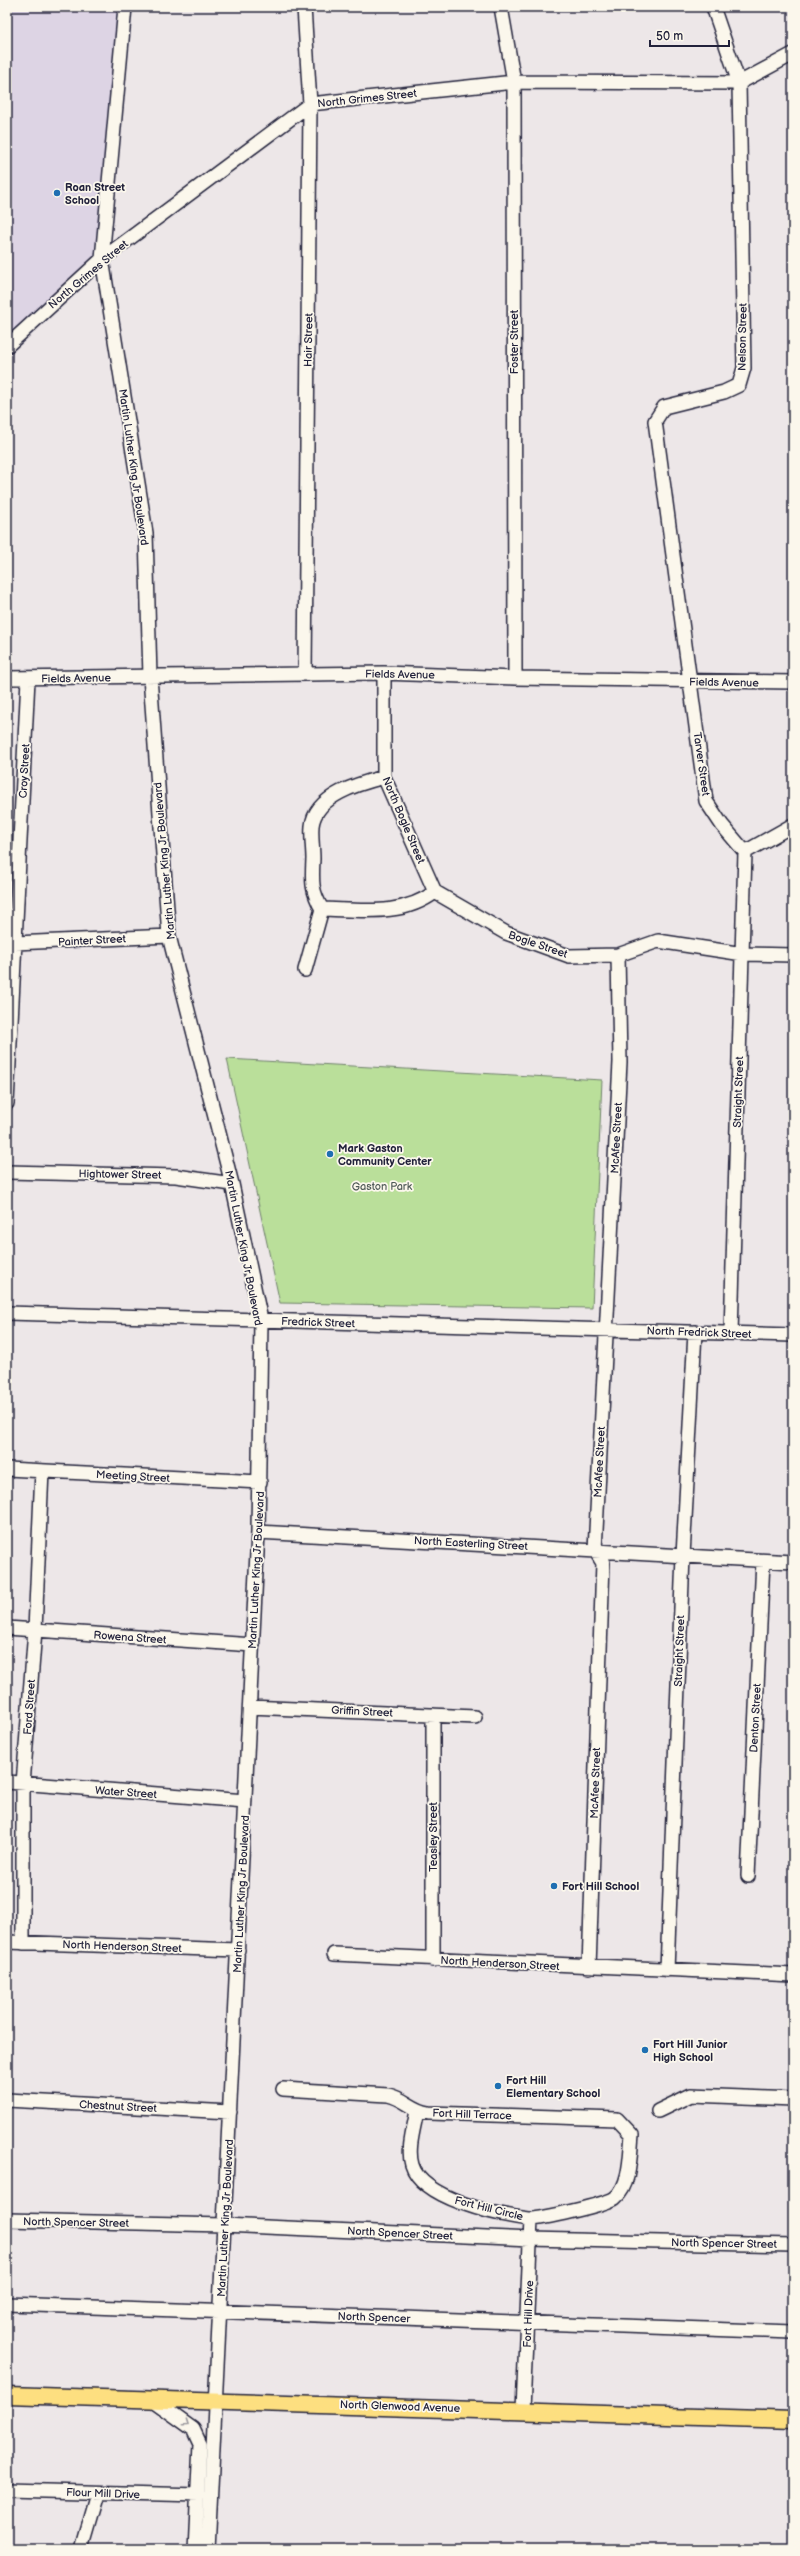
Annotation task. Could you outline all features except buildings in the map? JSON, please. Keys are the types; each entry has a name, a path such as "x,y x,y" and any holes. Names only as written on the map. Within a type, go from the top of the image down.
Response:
{"main road":[{"name":"North Glenwood Avenue","path":"7,2395 216,2403 233,2401 524,2410 793,2420"}],"street":[{"name":"Martin Luther King Jr Boulevard","path":"125,7 102,259 146,533 150,677 169,936 232,1184 261,1320 260,1482 258,1532 208,2549"},
{"name":"Hair Street","path":"304,7 310,104 305,674"},
{"name":"Foster Street","path":"501,7 514,82 515,678"},
{"name":"Nelson Street","path":"691,681 655,421 664,407 724,392 739,385 744,368 739,83 713,7"},
{"path":"739,83 793,54"},
{"name":"North Grimes Street","path":"7,346 102,259 310,104 514,82 739,83"},
{"name":"Fields Avenue","path":"7,678 28,679 384,673 515,678 793,682"},
{"name":"North Bogle Street","path":"384,673 384,778 435,892"},
{"name":"Croy Street","path":"7,1103 28,679"},
{"name":"Tarver Street","path":"691,681 706,801 722,825 745,852"},
{"path":"305,970 322,909 314,894 313,886 312,824 332,796 355,784 384,778"},
{"path":"745,852 793,825"},
{"name":"Straight Street","path":"731,1333 745,852"},
{"path":"322,909 383,911 411,906 435,892"},
{"name":"Bogle Street","path":"435,892 506,933 569,956 618,954 658,941 743,954 793,955"},
{"name":"Painter Street","path":"15,943 169,936"},
{"name":"McAfee Street","path":"589,1967 602,1563 595,1550 605,1330 620,1062 618,954"},
{"name":"Hightower Street","path":"7,1172 176,1176 232,1184"},
{"name":"Fredrick Street","path":"7,1313 605,1330"},
{"name":"North Fredrick Street","path":"605,1330 793,1335"},
{"name":"Straight Street","path":"667,1970 683,1556 695,1332"},
{"name":"Meeting Street","path":"7,1469 260,1482"},
{"name":"Ford Street","path":"23,1943 24,1784 35,1630 42,1471"},
{"name":"North Easterling Street","path":"258,1532 793,1562"},
{"name":"Denton Street","path":"748,1876 763,1561"},
{"name":"Rowena Street","path":"7,1628 253,1645"},
{"name":"Griffin Street","path":"250,1707 475,1717"},
{"name":"Teasley Street","path":"433,1715 433,1960"},
{"name":"Water Street","path":"7,1782 245,1801"},
{"name":"North Henderson Street","path":"7,1942 238,1950"},
{"name":"North Henderson Street","path":"334,1954 433,1960 793,1975"},
{"name":"Fort Hill Terrace","path":"283,2089 388,2095 400,2098 417,2111 618,2119"},
{"path":"658,2111 692,2095 793,2099"},
{"name":"Chestnut Street","path":"7,2100 230,2112"},
{"name":"Fort Hill Circle","path":"417,2111 410,2155 412,2166 421,2180 437,2192 457,2202 531,2219 597,2206 615,2198 624,2185 632,2135 618,2119"},
{"name":"Fort Hill Drive","path":"524,2410 531,2219"},
{"name":"North Spencer Street","path":"7,2220 224,2225 530,2239 793,2245"},
{"name":"North Spencer","path":"7,2304 793,2332"},
{"path":"154,2401 193,2429 200,2444 199,2495 194,2549"},
{"name":"Flour Mill Drive","path":"7,2490 98,2494 199,2495"},
{"path":"82,2549 98,2494"}],"shaded area":[{"name":"Roan Street School","path":"7,7 125,7 102,259 7,349"}],"green space":[{"name":"Gaston Park","path":"227,1059 602,1080 592,1308 280,1303"}],"place":[{"name":"Roan Street School","path":"57,193"},
{"name":"Mark Gaston Community Center","path":"330,1154"},
{"name":"Fort Hill School","path":"554,1886"},
{"name":"Fort Hill Junior High School","path":"645,2050"},
{"name":"Fort Hill Elementary School","path":"498,2086"}]}
